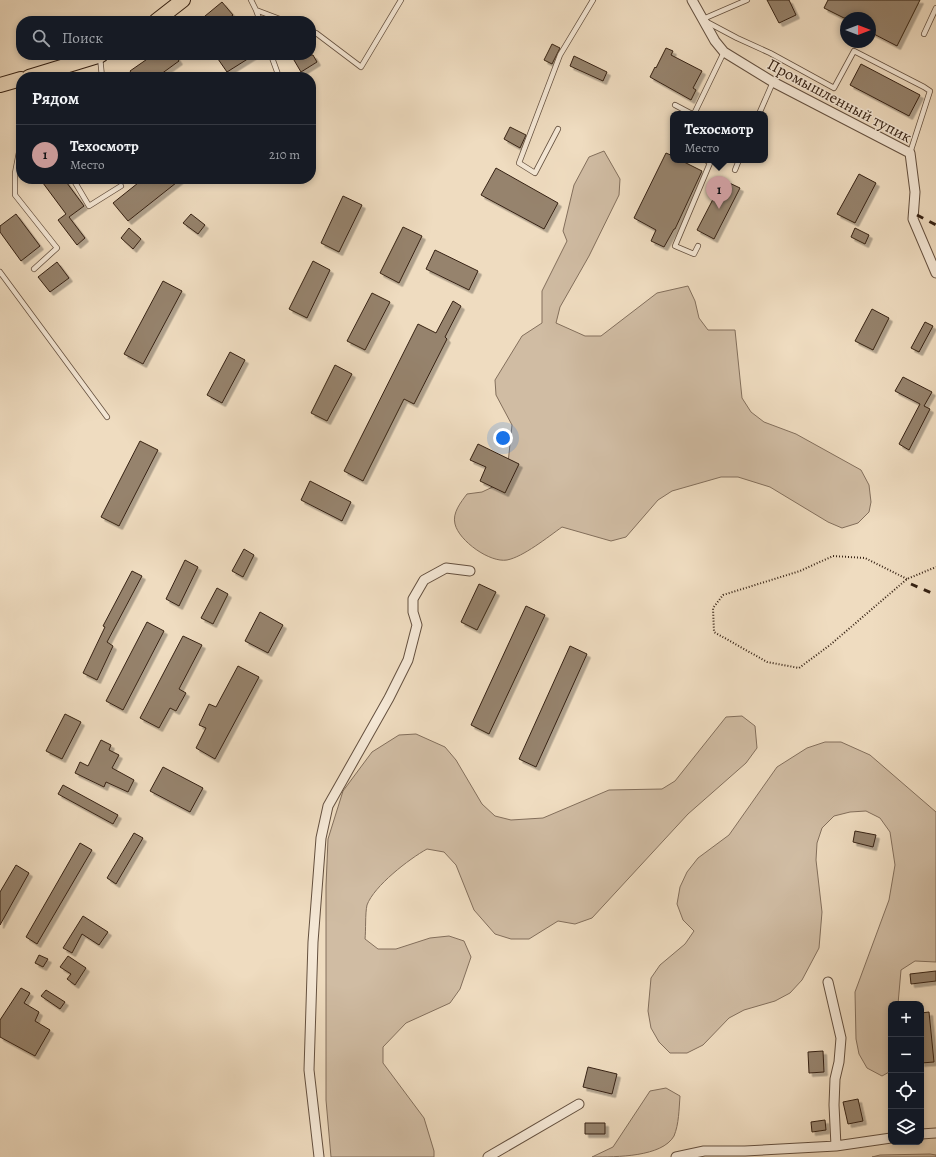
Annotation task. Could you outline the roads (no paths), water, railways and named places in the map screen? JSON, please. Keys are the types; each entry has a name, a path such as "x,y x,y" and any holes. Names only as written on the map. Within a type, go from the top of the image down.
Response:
{"main road":[{"path":"162,16 183,0"},
{"path":"46,72 84,60"},
{"path":"0,85 16,81"}],"street":[{"name":"Промышленный тупик","path":"692,0 715,41 724,52 773,82 910,153 915,192 913,218 936,273"},
{"path":"319,1157 309,1070 313,942 321,838 328,806 389,698 408,660 417,625 413,612 413,599 424,580 446,568 470,571"},
{"path":"828,982 841,1038 839,1062 835,1079 834,1105 836,1146"},
{"path":"488,1157 579,1104"},
{"path":"924,1134 936,1133"},
{"path":"676,1157 704,1151 745,1151 836,1146 888,1138"}],"lane":[{"path":"251,0 258,16"},
{"path":"316,33 361,67 401,0"},
{"path":"558,129 535,173 519,163 560,55 593,0"},
{"path":"703,20 747,0"},
{"path":"924,34 936,8"},
{"path":"256,10 272,16"},
{"path":"703,20 770,53 834,88 854,51 924,87 930,91 910,153"},
{"path":"694,111 724,52"},
{"path":"100,60 102,72"},
{"path":"273,60 277,72"},
{"path":"760,111 773,82"},
{"path":"675,106 686,111"},
{"path":"698,246 694,254 675,246 710,163"},
{"path":"735,170 738,163"},
{"path":"16,168 15,195 57,248 34,269"},
{"path":"75,184 89,206 121,186"},
{"path":"0,272 108,417"}],"railway":[{"path":"917,215 936,225"},
{"path":"911,584 936,595"}],"place":[{"name":"Техосмотр","path":"719,209"}]}
